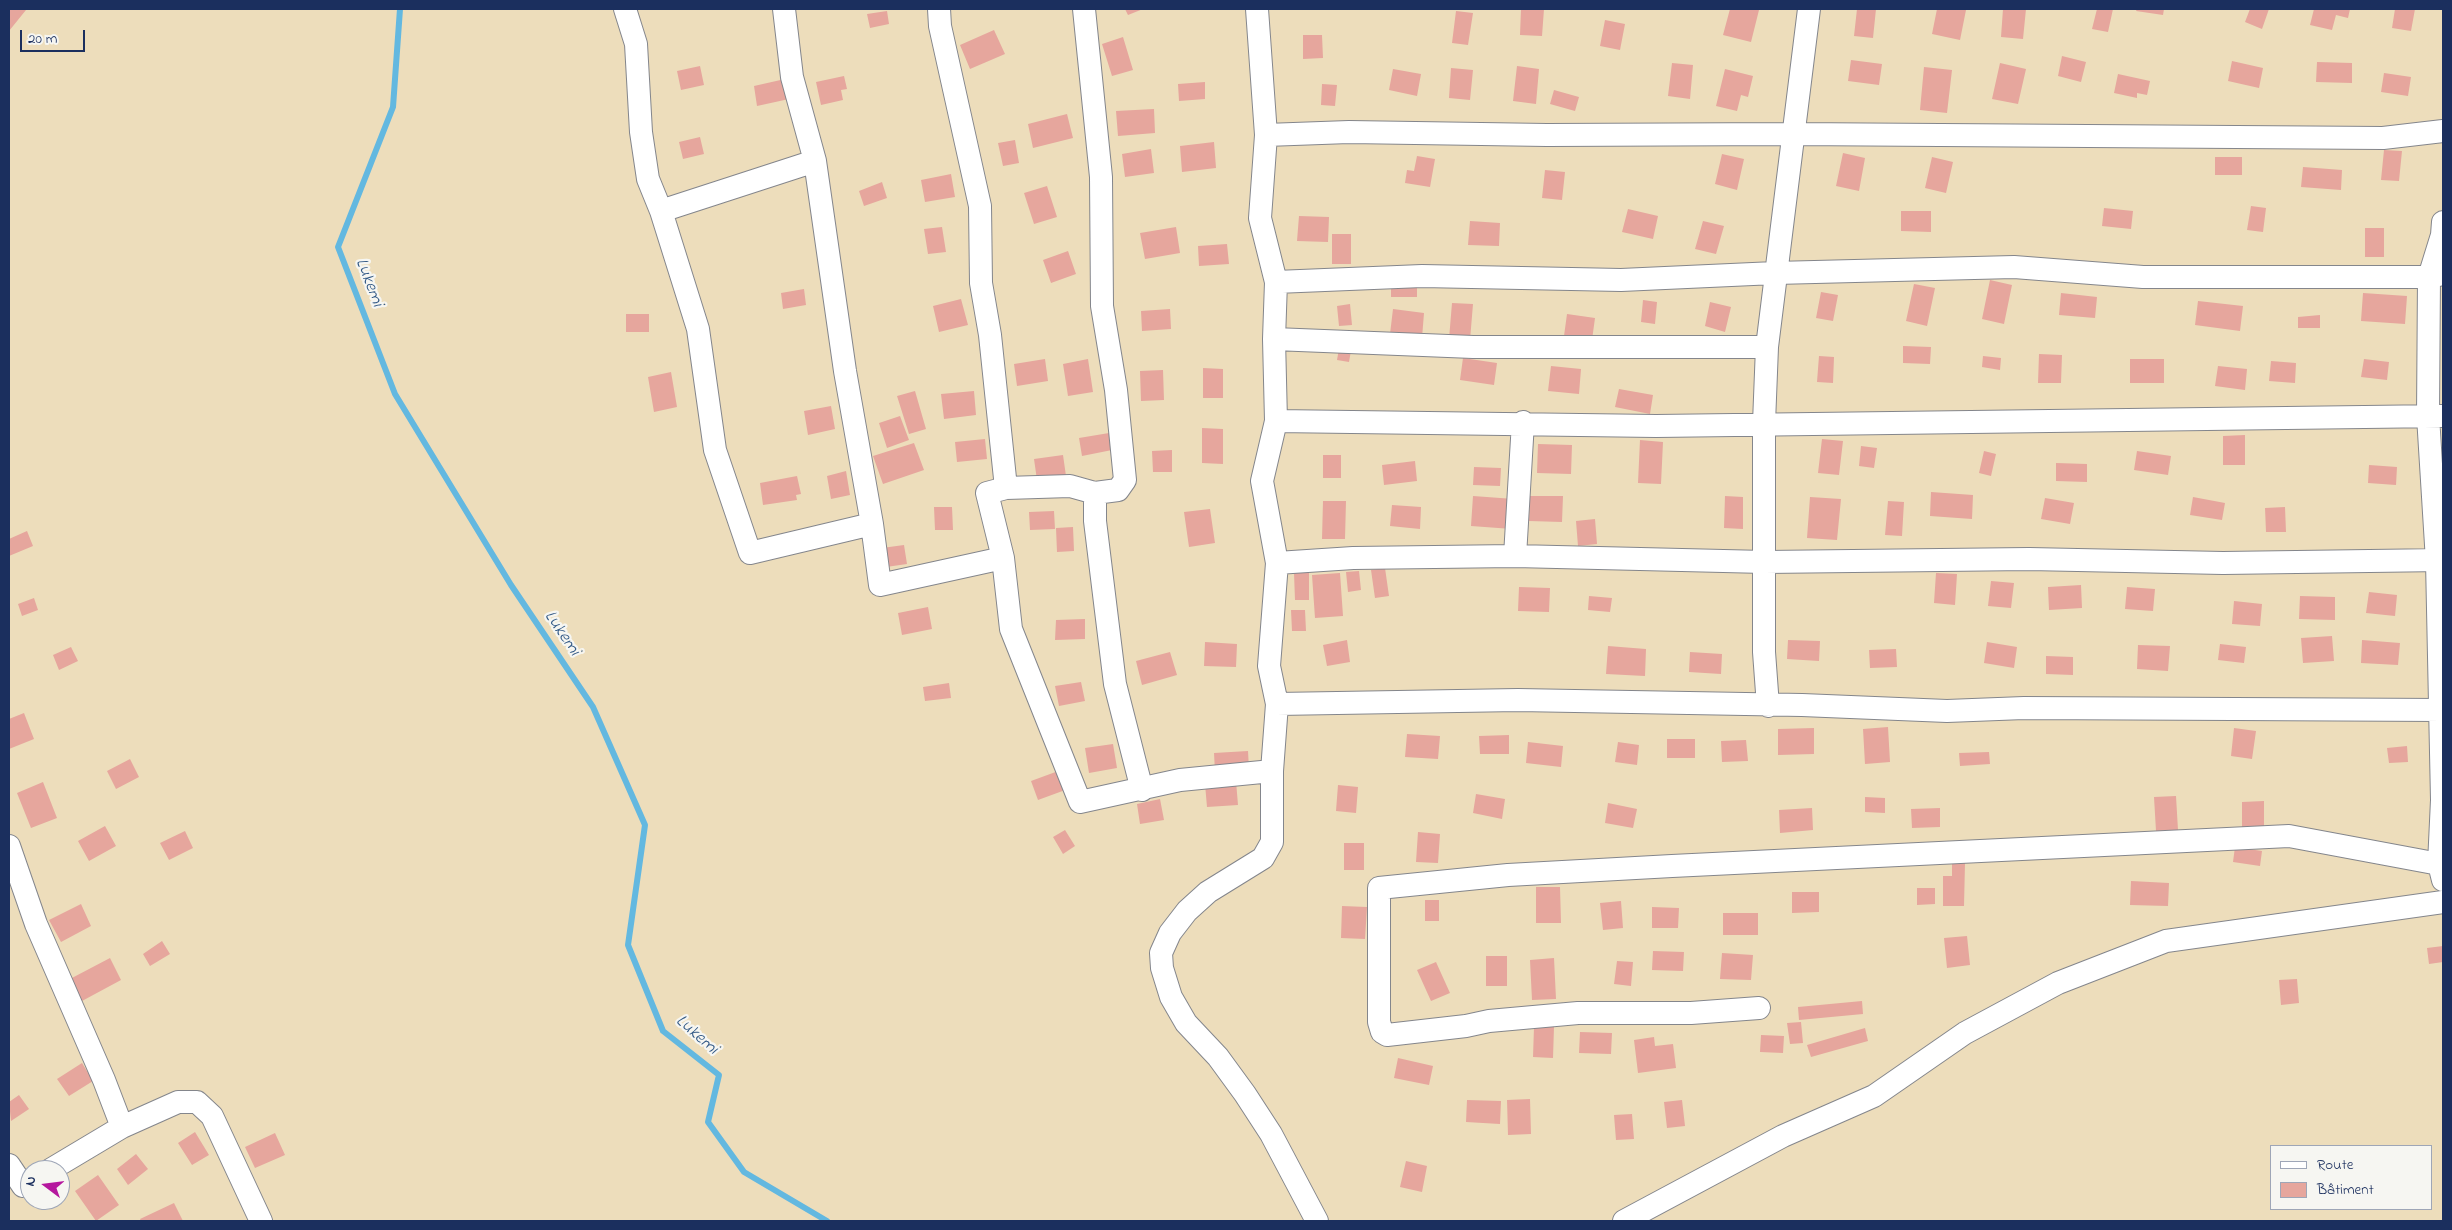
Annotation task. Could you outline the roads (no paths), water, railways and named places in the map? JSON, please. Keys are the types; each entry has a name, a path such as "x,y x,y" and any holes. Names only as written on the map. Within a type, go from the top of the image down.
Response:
{"street":[{"path":"625,9 636,44 641,132 648,178 662,211 698,329 715,450 750,553 872,524"},
{"path":"784,9 792,78 814,161 844,371 872,524 880,585 1003,558"},
{"path":"939,9 942,36 980,206 981,283 990,335 1006,488"},
{"path":"1084,9 1100,177 1102,306 1116,390 1126,480 1118,490 1095,493 1070,486 1006,488 988,493 1003,558 1010,630 1080,802 1142,790 1180,780 1272,771"},
{"path":"1257,9 1266,135 1260,218 1276,282 1274,340 1276,421 1262,481 1277,563 1269,666 1277,704 1272,771 1272,842 1263,858 1208,892 1188,911 1170,933 1161,953 1162,968 1171,997 1186,1023 1218,1057 1266,1126 1317,1221"},
{"path":"1768,706 1764,652 1764,423 1767,347 1809,9"},
{"path":"1266,135 1349,132 1547,135 1793,134 2384,138 2443,131"},
{"path":"662,211 814,161"},
{"path":"1759,1008 1692,1013 1578,1013 1490,1021 1466,1026 1387,1035 1382,1032 1379,1022 1379,888 1508,875 2289,836 2441,872 2442,710 2436,416 2436,276 2443,222"},
{"path":"1276,282 1422,276 1621,280 1775,272 2014,268 2143,277 2436,276"},
{"path":"1274,340 1473,347 1767,347"},
{"path":"1276,421 1523,422 1656,426 1764,423 2436,416"},
{"path":"1515,556 1523,422"},
{"path":"1095,493 1098,549 1115,684 1142,790"},
{"path":"1277,563 1353,558 1515,556 1764,562 2029,559 2223,563 2440,560"},
{"path":"1277,704 1518,700 1768,706 1802,705 1947,711 2024,708 2442,710"},
{"path":"9,846 36,924 122,1126"},
{"path":"1624,1221 1783,1136 1874,1096 1965,1033 2058,983 2166,941 2443,902"},
{"path":"66,1160 122,1126 178,1102 197,1102 212,1116 261,1221"},
{"path":"9,1165 20,1188"}],"waterway":[{"name":"Lukemi","path":"400,9 393,107 338,247 395,394 511,585 593,707 645,825 628,945 663,1031 719,1075 708,1122 744,1172 827,1221"}]}
